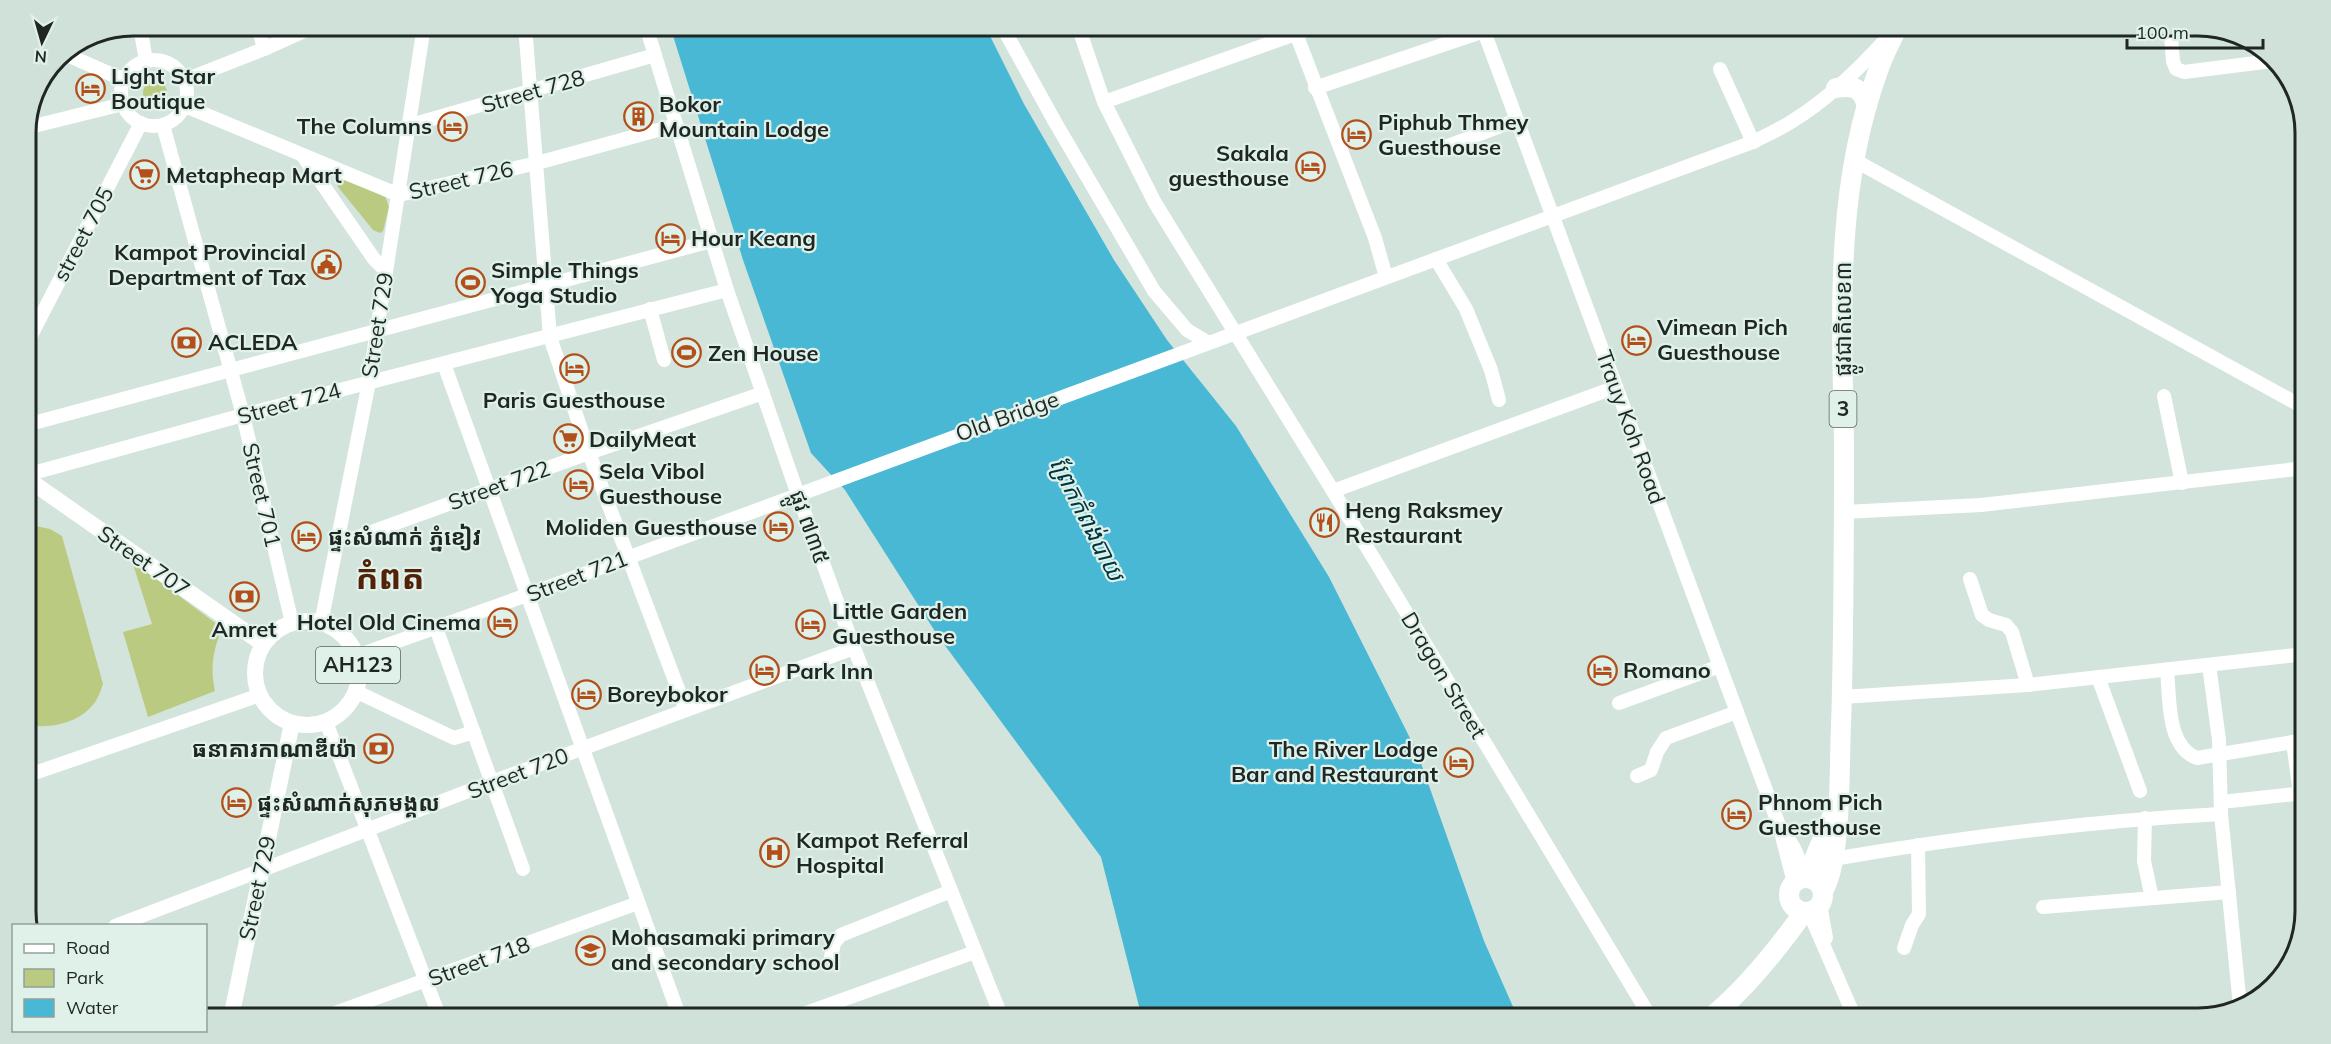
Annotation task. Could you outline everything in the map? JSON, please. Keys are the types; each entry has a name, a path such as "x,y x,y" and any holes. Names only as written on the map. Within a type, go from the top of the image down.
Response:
{"highway":[{"name":"ផ្លូវជាតិលេខ៣","path":"1807,895 1827,885 1833,859 1838,800 1842,697 1844,512 1843,264 1847,210 1854,160 1867,106 1878,71 1894,36"},
{"path":"1836,88 1848,86 1857,89 1864,96 1867,106"},
{"name":"ផ្លូវជាតិលេខ៣","path":"1721,1008 1780,947 1807,895 1815,857 1838,800"}],"main road":[{"name":"Street 707","path":"36,483 263,644"},
{"name":"AH123","path":"292,622 321,623 339,632 356,656 359,675 355,691 347,705 326,722"},
{"path":"292,622 274,633 263,644 255,667 255,681 260,695 272,712 283,719 308,725 326,722"},
{"name":"Street 729","path":"233,1008 292,723"}],"street":[{"path":"142,36 146,61"},
{"path":"261,36 264,49"},
{"path":"185,80 293,36"},
{"name":"Street 729","path":"321,623 369,382 411,124 423,36"},
{"path":"526,36 550,337 590,453 686,710"},
{"name":"ផ្លូវ ៧៣៥","path":"649,36 711,241 798,495 854,648 998,1008"},
{"path":"1007,36 1054,122 1154,291 1187,330 1203,343"},
{"name":"Dragon Street","path":"1081,36 1104,102 1155,202 1646,1008"},
{"path":"1104,102 1276,36"},
{"path":"1296,36 1364,209 1386,277"},
{"path":"1315,88 1461,36"},
{"name":"Trauy Koh Road","path":"1489,36 1517,120 1780,828 1794,848 1807,895 1851,1008"},
{"name":"Old Bridge","path":"798,495 1203,343 1753,142 1794,120 1836,88 1889,36"},
{"path":"2171,36 2173,61 2176,69 2184,72 2264,62"},
{"name":"Street 728","path":"411,124 531,92 655,55"},
{"path":"72,57 124,80"},
{"path":"159,60 170,64 178,69 185,80 188,96 185,106 174,120 163,125 152,126 141,123 129,115 123,104 121,93 124,80 132,68 146,61 159,60"},
{"path":"1720,69 1753,142"},
{"path":"36,125 123,104"},
{"name":"Street 726","path":"185,106 399,195 537,163 676,125"},
{"path":"1445,147 1517,120"},
{"name":"street 705","path":"36,326 141,123"},
{"name":"Street 701","path":"163,125 243,415 292,622"},
{"path":"303,156 374,259 386,271"},
{"path":"1854,160 2295,403"},
{"path":"36,422 711,241"},
{"path":"1436,259 1466,309 1491,370 1499,400"},
{"name":"Street 724","path":"36,473 243,415 727,290"},
{"path":"650,309 664,360"},
{"path":"444,364 676,1008"},
{"path":"1333,491 1616,387"},
{"name":"Street 722","path":"338,537 352,539 763,393"},
{"path":"2164,396 2182,483"},
{"path":"1844,512 1982,505 2295,469"},
{"name":"Street 721","path":"356,656 798,495"},
{"path":"1970,579 1982,615 1989,620 2006,625 2012,632 2028,685"},
{"path":"436,628 523,869"},
{"name":"Street 720","path":"120,924 492,782 854,648"},
{"path":"1842,697 2028,685 2295,655"},
{"path":"2209,665 2219,754 2221,808 2239,999"},
{"path":"1619,703 1720,666"},
{"path":"2167,669 2174,731 2186,753 2197,758 2295,742"},
{"path":"2098,677 2140,790"},
{"path":"355,691 454,738 474,732"},
{"path":"36,772 260,695"},
{"path":"1637,776 1651,770 1657,752 1666,738 1737,712"},
{"path":"326,722 436,1008"},
{"path":"1833,859 1977,836 2221,808 2295,794"},
{"path":"2145,818 2144,861 2152,898"},
{"path":"1904,948 1912,925 1919,914 1918,845"},
{"path":"831,957 834,943 842,934 951,891"},
{"path":"2043,907 2229,892"},
{"name":"Street 718","path":"348,1008 638,903"},
{"path":"823,1008 975,952"}],"green space":[{"path":"155,81 163,85 167,93 163,101 155,105 147,101 143,93 147,85"},
{"path":"341,179 385,196 389,207 383,231 380,233 373,230 338,187 337,183"},
{"path":"36,526 50,529 62,536 103,684 92,706 83,714 68,722 36,725"},
{"path":"132,561 222,628 213,659 215,691 148,717 123,632 152,624"}],"water":[{"name":"ព្រែកកំពង់បាយ","path":"673,36 990,36 1024,104 1114,260 1167,340 1236,426 1329,577 1417,752 1484,941 1514,1008 1139,1008 1101,857 938,636 845,490 811,453 743,260"}],"place":[{"name":"Light Star Boutique","path":"90,89"},
{"name":"Bokor Mountain Lodge","path":"638,117"},
{"name":"The Columns","path":"453,126"},
{"name":"Piphub Thmey Guesthouse","path":"1357,135"},
{"name":"Sakala guesthouse","path":"1310,166"},
{"name":"Metapheap Mart","path":"145,175"},
{"name":"Hour Keang","path":"670,238"},
{"name":"Kampot Provincial Department of Tax","path":"327,265"},
{"name":"Simple Things Yoga Studio","path":"470,283"},
{"name":"Vimean Pich Guesthouse","path":"1636,340"},
{"name":"ACLEDA","path":"187,342"},
{"name":"Zen House","path":"687,353"},
{"name":"Paris Guesthouse","path":"574,368"},
{"name":"DailyMeat","path":"568,439"},
{"name":"Sela Vibol Guesthouse","path":"578,484"},
{"name":"Heng Raksmey Restaurant","path":"1324,523"},
{"name":"Moliden Guesthouse","path":"778,527"},
{"name":"ផ្ទះសំណាក់ ភ្នំខៀវ","path":"307,537"},
{"name":"Amret","path":"244,597"},
{"name":"Hotel Old Cinema","path":"502,622"},
{"name":"Little Garden Guesthouse","path":"811,624"},
{"name":"Romano","path":"1602,670"},
{"name":"Park Inn","path":"765,671"},
{"name":"Boreybokor","path":"586,694"},
{"name":"ធនាគារកាណាឌីយ៉ា","path":"378,749"},
{"name":"The River Lodge Bar and Restaurant","path":"1459,762"},
{"name":"ផ្ទះសំណាក់សុភមង្គល","path":"236,803"},
{"name":"Phnom Pich Guesthouse","path":"1737,815"},
{"name":"Kampot Referral Hospital","path":"775,853"},
{"name":"Mohasamaki primary and secondary school","path":"590,950"}],"district":[{"name":"កំពត","path":"390,577"}]}
